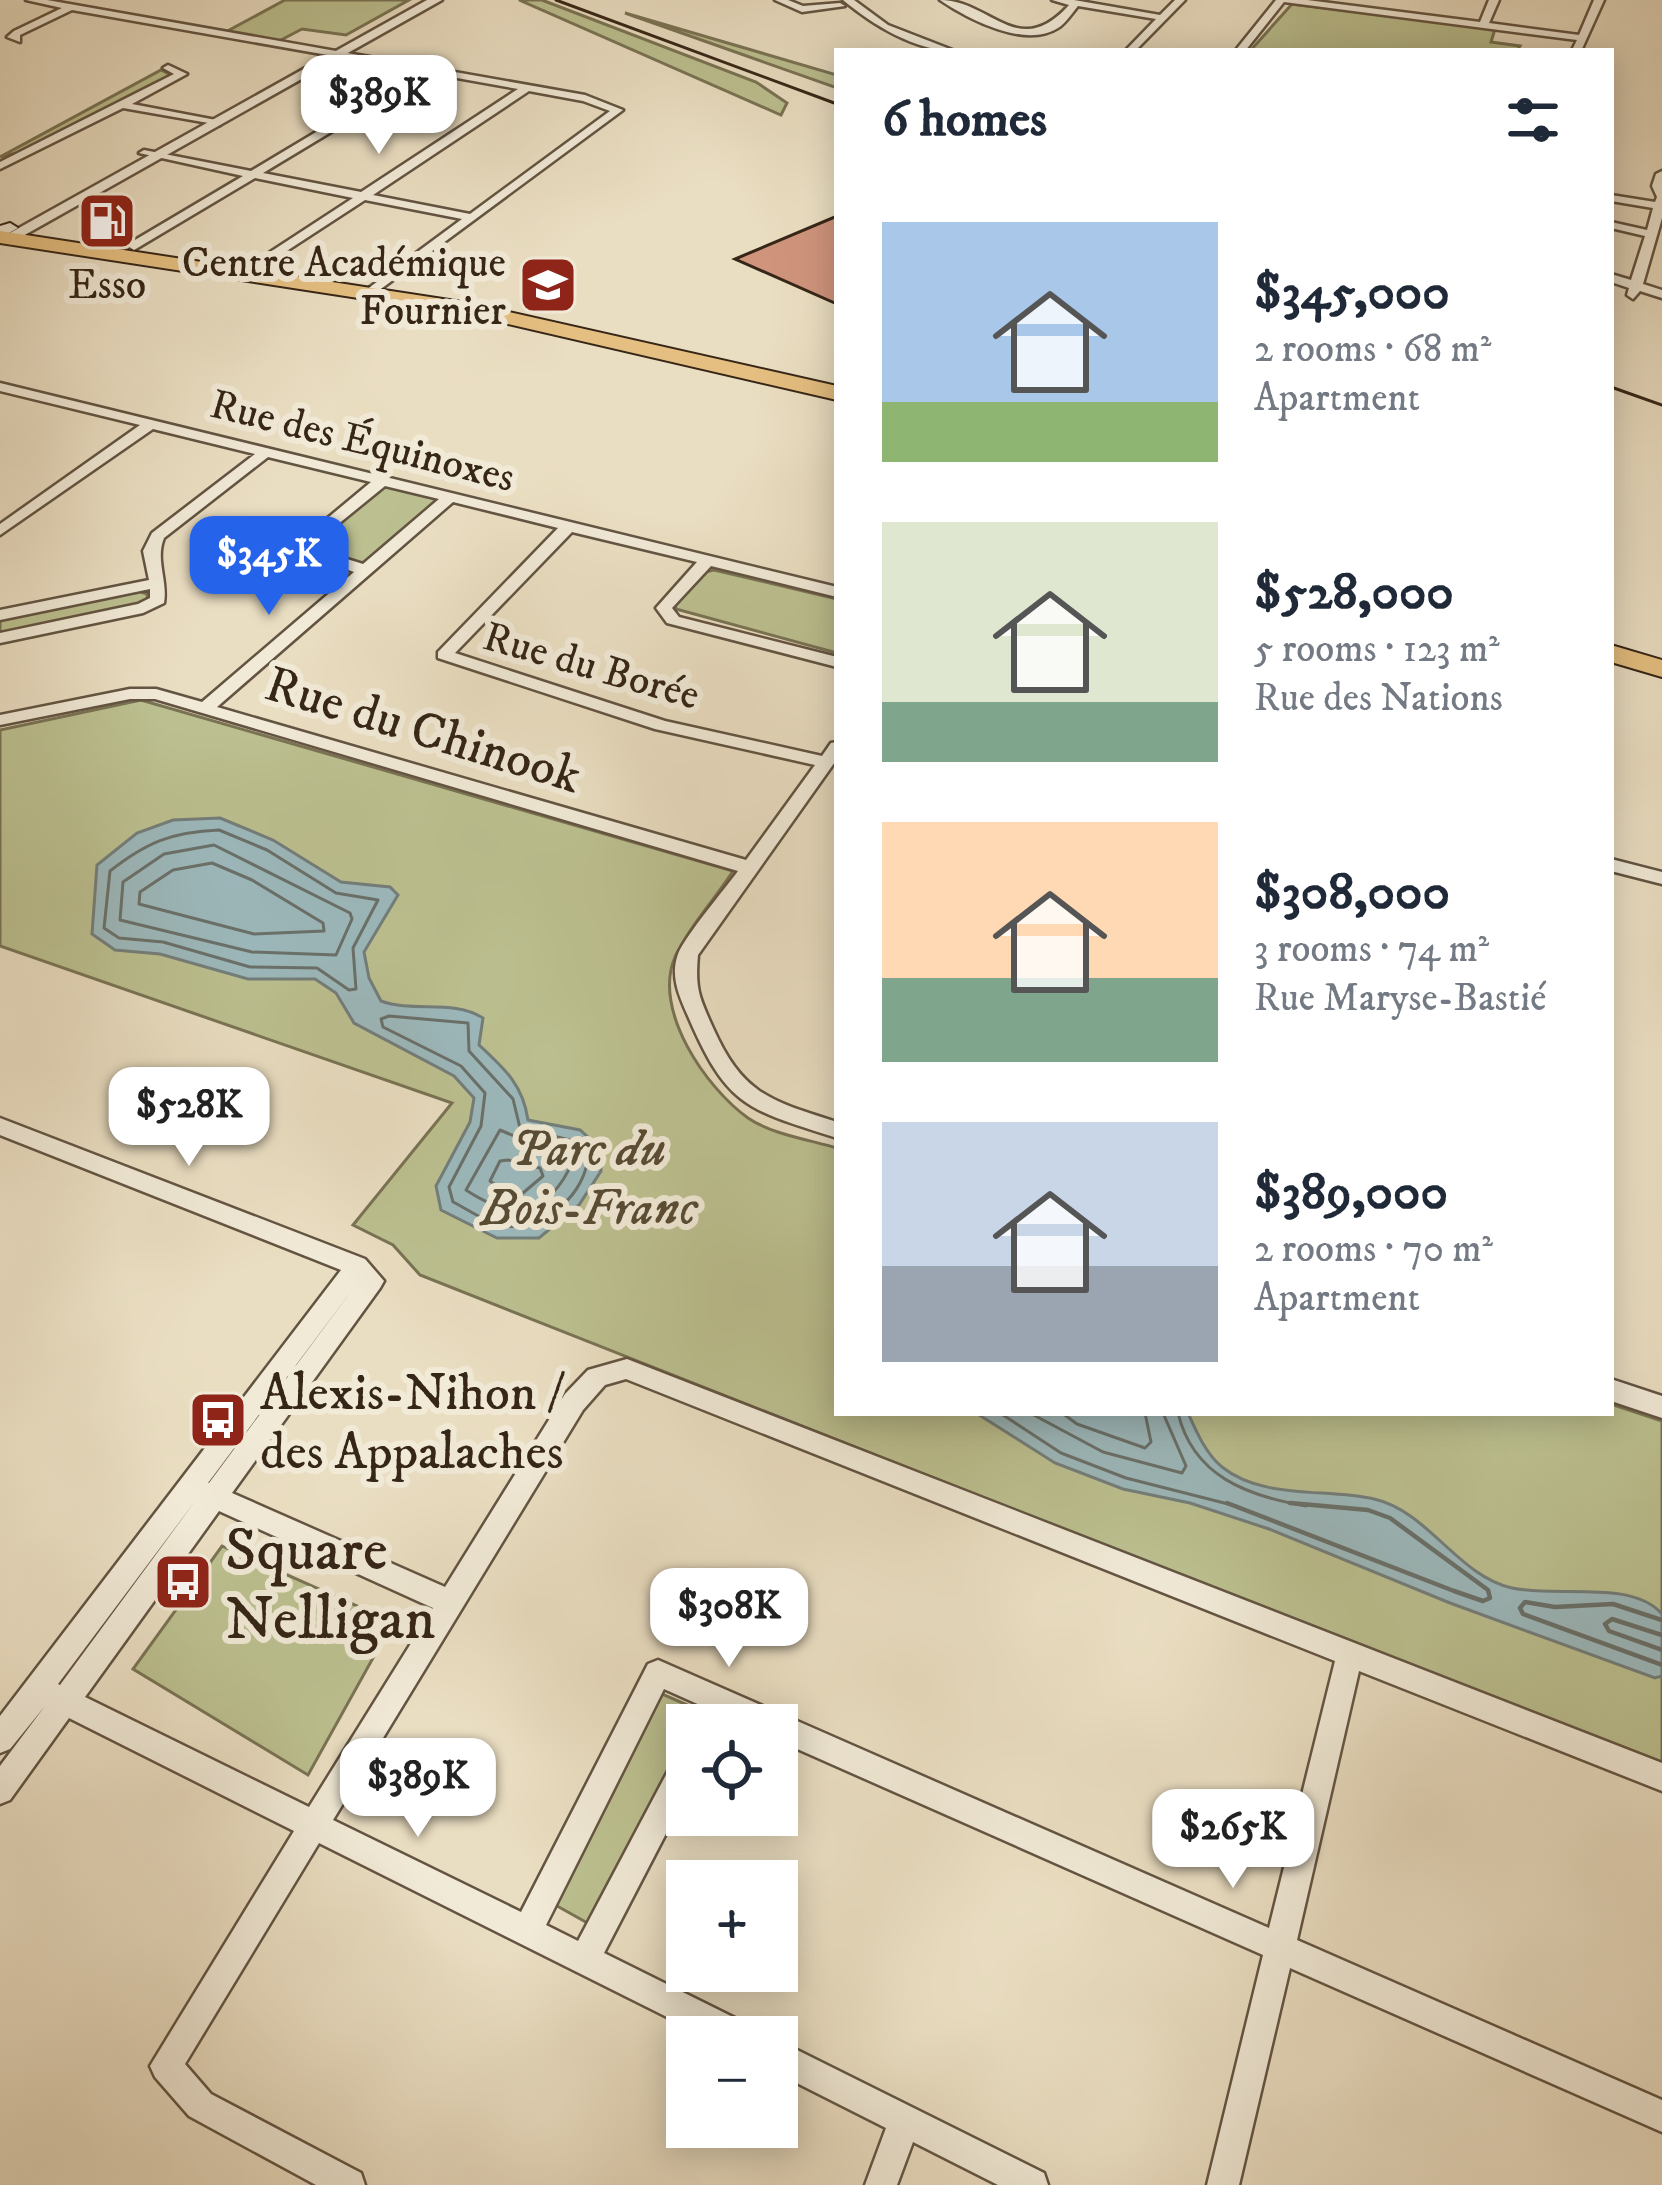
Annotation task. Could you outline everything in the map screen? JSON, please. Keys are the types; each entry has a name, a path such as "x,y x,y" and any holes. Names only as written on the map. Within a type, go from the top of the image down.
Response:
{"main road":[{"path":"8,236 134,246 259,265 834,392"},
{"path":"8,236 554,314 834,380"},
{"path":"1614,641 1662,655"},
{"path":"1614,654 1662,669"}],"street":[{"path":"32,0 614,107 619,114 377,288"},
{"path":"8,236 422,0"},
{"path":"331,54 436,0"},
{"path":"780,0 802,9 841,2 885,26 942,48"},
{"path":"945,0 1003,25 1031,30 1049,28 1074,5"},
{"path":"1057,0 1164,18"},
{"path":"1133,48 1180,0"},
{"path":"1243,48 1283,0 1583,38"},
{"path":"1484,24 1494,0"},
{"path":"1578,48 1599,0"},
{"path":"841,2 869,27 917,48"},
{"path":"17,40 12,37 17,33 68,9"},
{"path":"0,166 182,74 168,68"},
{"path":"134,246 426,71"},
{"path":"259,265 527,88"},
{"path":"123,105 210,122"},
{"path":"150,155 473,218"},
{"path":"1634,291 1661,200 1662,174"},
{"path":"1614,198 1661,200"},
{"path":"1614,227 1651,234"},
{"path":"1614,280 1634,291"},
{"path":"1614,288 1662,298"},
{"name":"Rue des Équinoxes","path":"0,387 834,591"},
{"path":"0,531 151,424"},
{"path":"0,638 152,605 158,600 151,551 157,536 266,452"},
{"path":"364,570 307,551 308,541 383,480"},
{"path":"208,706 449,497"},
{"name":"Rue du Borée","path":"569,526 444,655 661,725 831,754"},
{"path":"708,560 664,608 665,614 673,620 834,661"},
{"path":"0,615 157,584"},
{"name":"Rue du Chinook","path":"0,720 144,692 208,706 750,868"},
{"path":"831,754 688,954 685,986 733,1087 758,1105 834,1129"},
{"path":"1614,866 1662,878"},
{"path":"0,1126 357,1266 371,1277 370,1287 202,1492 52,1695 0,1790"},
{"path":"349,2185 200,2104 166,2066 310,1825 574,1402 596,1377 627,1369 1662,1777"},
{"path":"1614,1391 1662,1407"},
{"path":"202,1492 451,1604"},
{"path":"1223,2185 1349,1653"},
{"path":"528,1930 658,1673 701,1704"},
{"path":"0,1738 52,1695"},
{"path":"52,1695 699,2016"},
{"path":"798,1735 1662,2116"},
{"path":"586,1958 666,1804"},
{"path":"798,2067 1032,2185"},
{"path":"881,2185 905,2122"}],"green space":[{"path":"285,0 409,0 346,35 302,29 279,41 220,35"},
{"path":"519,0 542,0 756,82 787,103 781,115"},
{"path":"1292,4 1495,29 1491,42 1520,46 1519,48 1253,48"},
{"path":"625,13 834,74 834,87"},
{"path":"161,70 171,75 21,152 0,157"},
{"path":"383,480 450,497 364,570 307,551 308,541"},
{"path":"714,570 834,598 834,652 676,609 675,603 705,572"},
{"path":"138,591 147,594 148,602 0,635 0,620"},
{"name":"Parc du Bois-Franc","path":"141,700 733,871 675,957 671,1000 687,1046 732,1105 768,1128 834,1147 834,1416 1614,1416 1614,1405 1662,1421 1662,1766 420,1275 393,1245 353,1225 452,1103 0,946 0,730"},
{"path":"222,1546 393,1622 308,1775 133,1669"},
{"path":"660,1693 685,1704 666,1704 666,1776 591,1925 550,1902"}],"water":[{"path":"220,818 273,840 341,882 390,887 398,895 364,952 369,978 381,1001 459,1009 483,1018 479,1045 517,1087 528,1120 580,1130 600,1148 601,1171 579,1205 539,1238 497,1238 441,1210 436,1186 470,1122 474,1098 454,1076 354,1023 336,993 315,979 248,979 160,954 115,950 92,934 97,865 137,833 173,820"},
{"path":"981,1416 1189,1416 1211,1456 1238,1477 1276,1489 1356,1496 1393,1506 1493,1581 1530,1591 1613,1593 1649,1603 1662,1614 1662,1676 1655,1678 1450,1603 1269,1529 1190,1503 1123,1489 1055,1463"}],"building":[{"path":"834,217 834,303 735,259"}],"tram line":[{"path":"556,0 834,103"},
{"path":"1614,388 1662,405"}],"place":[{"name":"Esso","path":"107,221"},
{"name":"Centre Académique Fournier","path":"548,285"},
{"name":"Alexis-Nihon / des Appalaches","path":"218,1420"},
{"name":"Square Nelligan","path":"183,1582"}]}
